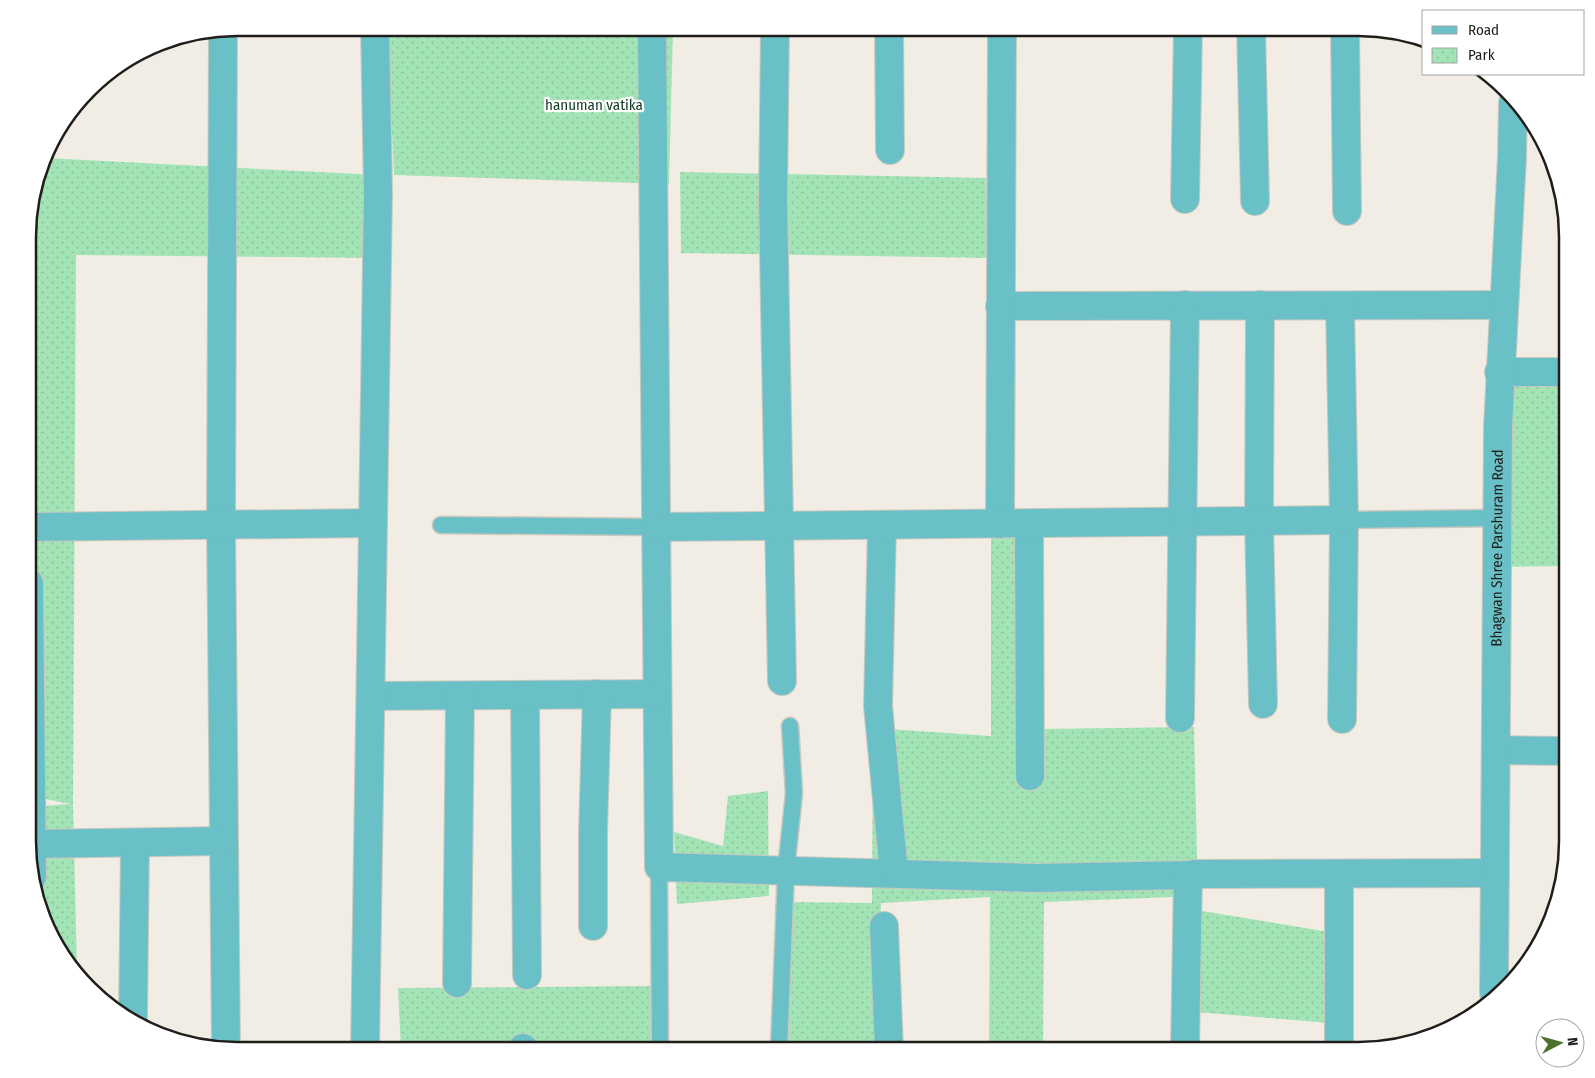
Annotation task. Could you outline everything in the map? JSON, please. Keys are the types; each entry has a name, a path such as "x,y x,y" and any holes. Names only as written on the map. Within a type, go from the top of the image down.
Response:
{"street":[{"path":"365,1042 378,194 375,36"},
{"path":"652,36 659,867 1037,878 1194,874 1495,873"},
{"path":"775,36 773,200 782,682"},
{"path":"889,36 890,150"},
{"path":"1000,524 1002,36"},
{"path":"1185,199 1188,36"},
{"path":"1251,36 1255,201"},
{"path":"1345,36 1347,211"},
{"path":"223,37 221,525 226,1041"},
{"name":"Bhagwan Shree Parshuram Road","path":"1494,988 1499,372 1513,110"},
{"path":"1180,718 1185,305"},
{"path":"1260,305 1259,521 1263,704"},
{"path":"1000,306 1504,305"},
{"path":"1340,306 1344,520 1342,720"},
{"path":"1499,372 1559,372"},
{"path":"656,527 1344,520"},
{"path":"36,527 373,523"},
{"path":"1029,524 1030,776"},
{"path":"882,526 878,706 894,873"},
{"path":"593,926 593,832 597,694"},
{"path":"371,696 658,694"},
{"path":"525,695 527,975"},
{"path":"457,983 460,696"},
{"path":"1496,750 1559,751"},
{"path":"36,844 224,841"},
{"path":"133,1013 135,843"},
{"path":"1338,1042 1339,874"},
{"path":"1185,1042 1188,875"},
{"path":"884,926 889,1042"}],"lane":[{"path":"1344,520 1497,518"},
{"path":"441,525 656,527"},
{"path":"779,1042 786,870 794,793 790,726"},
{"path":"659,867 660,1042"}],"green space":[{"name":"hanuman vatika","path":"387,36 673,36 669,184 394,175"},
{"path":"53,158 378,175 377,258 76,255 73,805 77,961 57,930 47,905 40,880 36,841 36,806 70,804 36,797 36,237 40,198"},
{"path":"680,172 986,178 989,258 681,253"},
{"path":"1498,380 1559,380 1559,566 1497,567"},
{"path":"991,526 1035,535 1042,729 1194,727 1198,896 1044,902 1043,1042 989,1042 990,897 881,903 877,1042 787,1042 787,902 872,903 873,728 991,736"},
{"path":"768,791 769,896 677,904 674,832 723,846 728,796"},
{"path":"1184,908 1329,932 1329,1023 1184,1011"},
{"path":"660,986 660,1042 401,1042 398,988"}]}
